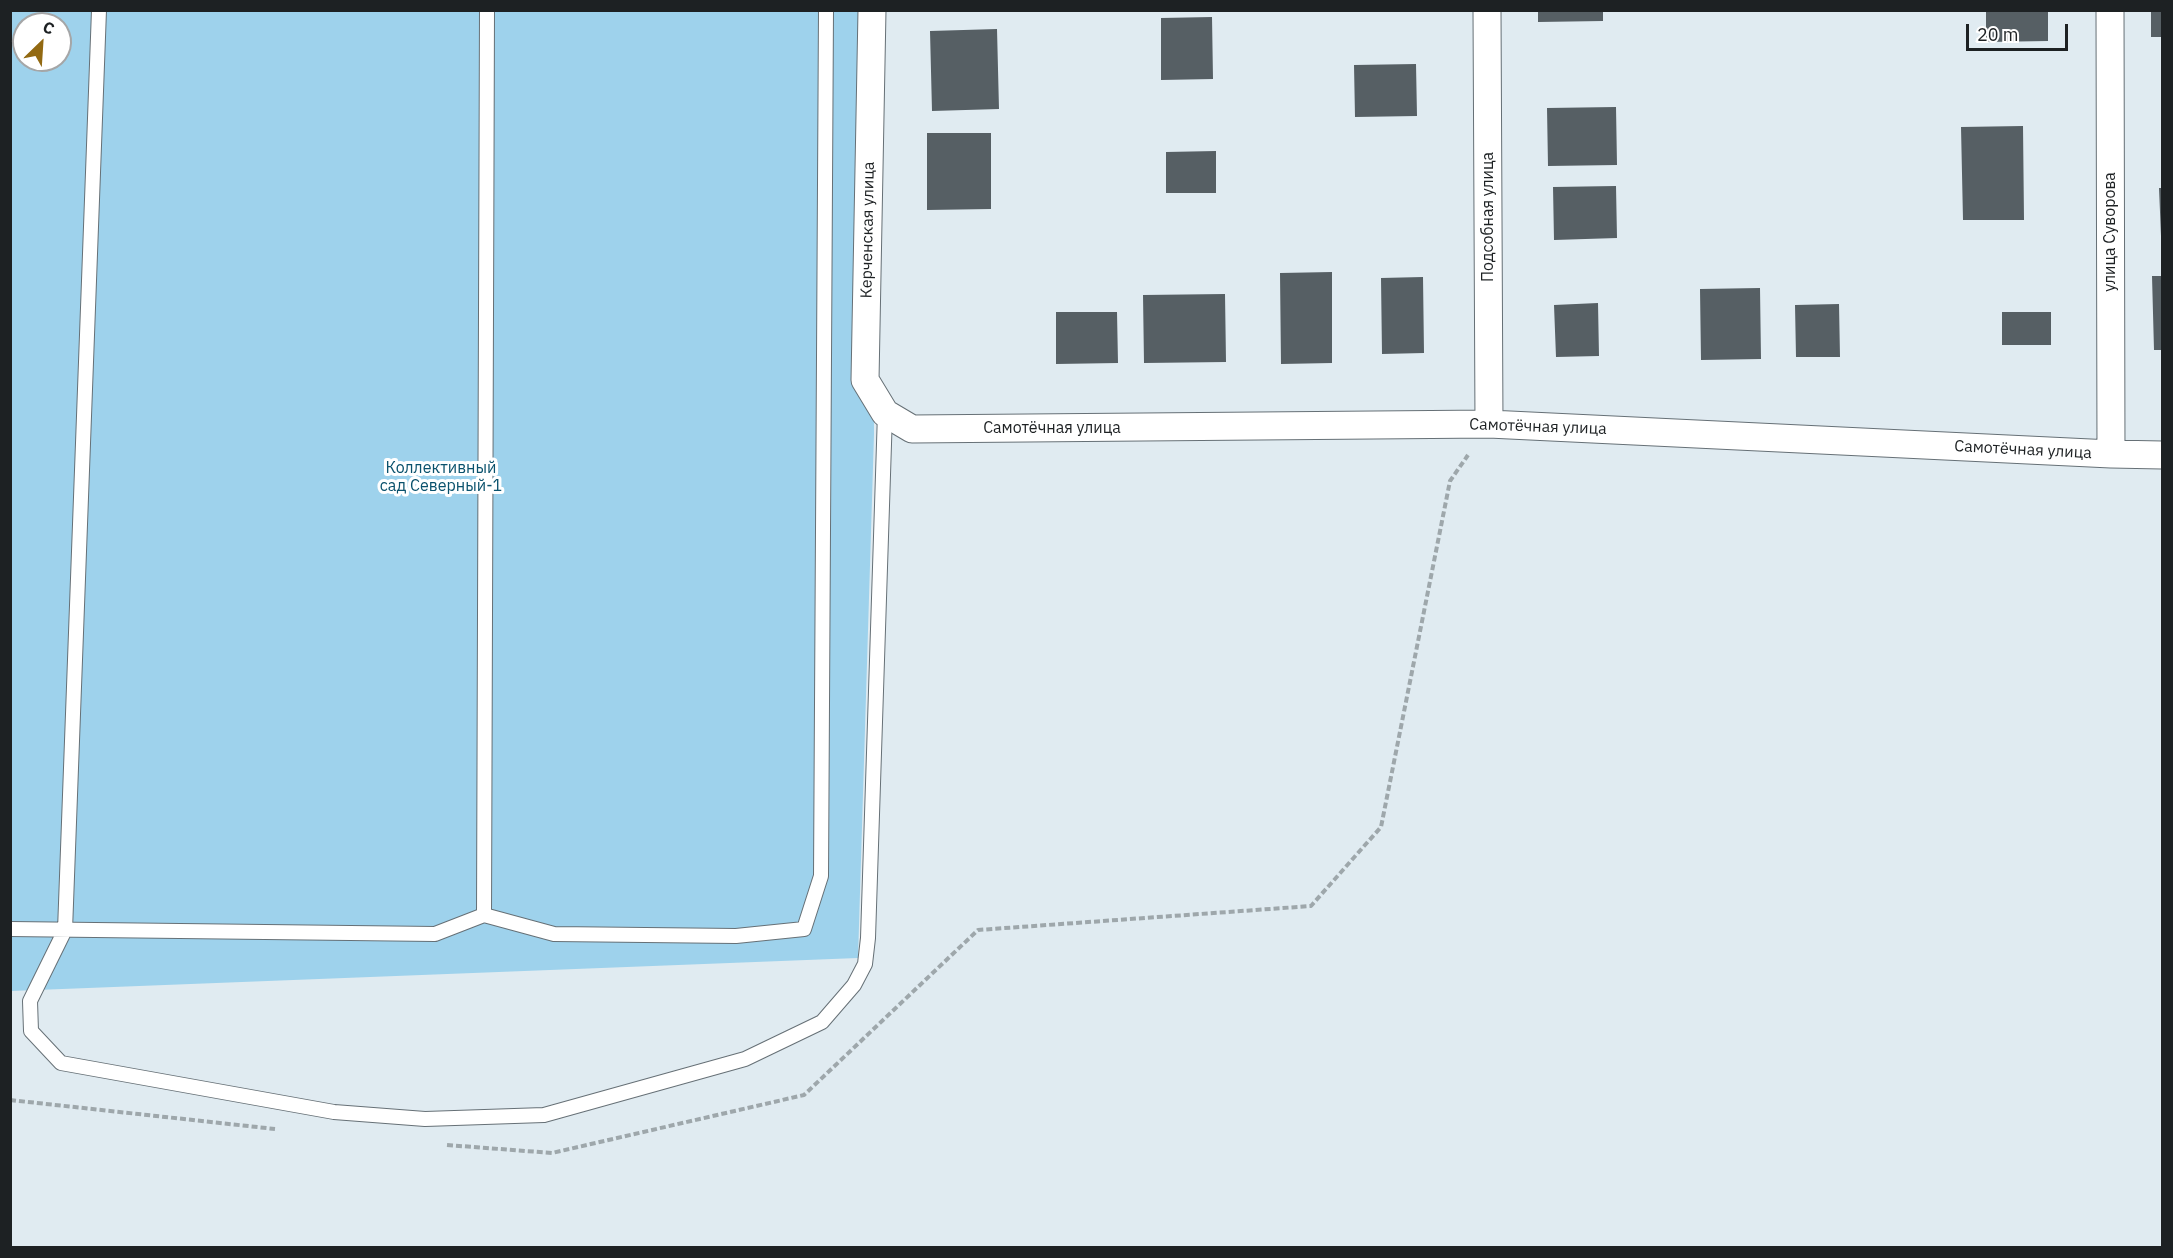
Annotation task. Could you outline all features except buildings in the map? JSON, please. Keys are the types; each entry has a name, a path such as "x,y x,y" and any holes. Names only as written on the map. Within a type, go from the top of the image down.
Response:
{"street":[{"name":"Керченская улица","path":"872,10 866,380 885,414"},
{"name":"Подсобная улица","path":"1487,10 1488,424"},
{"name":"улица Суворова","path":"2110,10 2110,454"},
{"name":"Самотёчная улица","path":"885,414 912,429 1488,424 2110,454 2163,454"}],"lane":[{"path":"99,10 64,930 30,1001 32,1031 61,1063 334,1112 425,1119 544,1115 745,1059 822,1022 854,986 865,964 868,938 885,414"},
{"path":"484,915 487,10"},
{"path":"10,929 435,934 484,915 554,934 736,936 804,929 821,876 826,10"}],"green space":[{"name":"Коллективный сад Северный-1","path":"10,11 873,11 874,434 858,958 11,991"}]}
